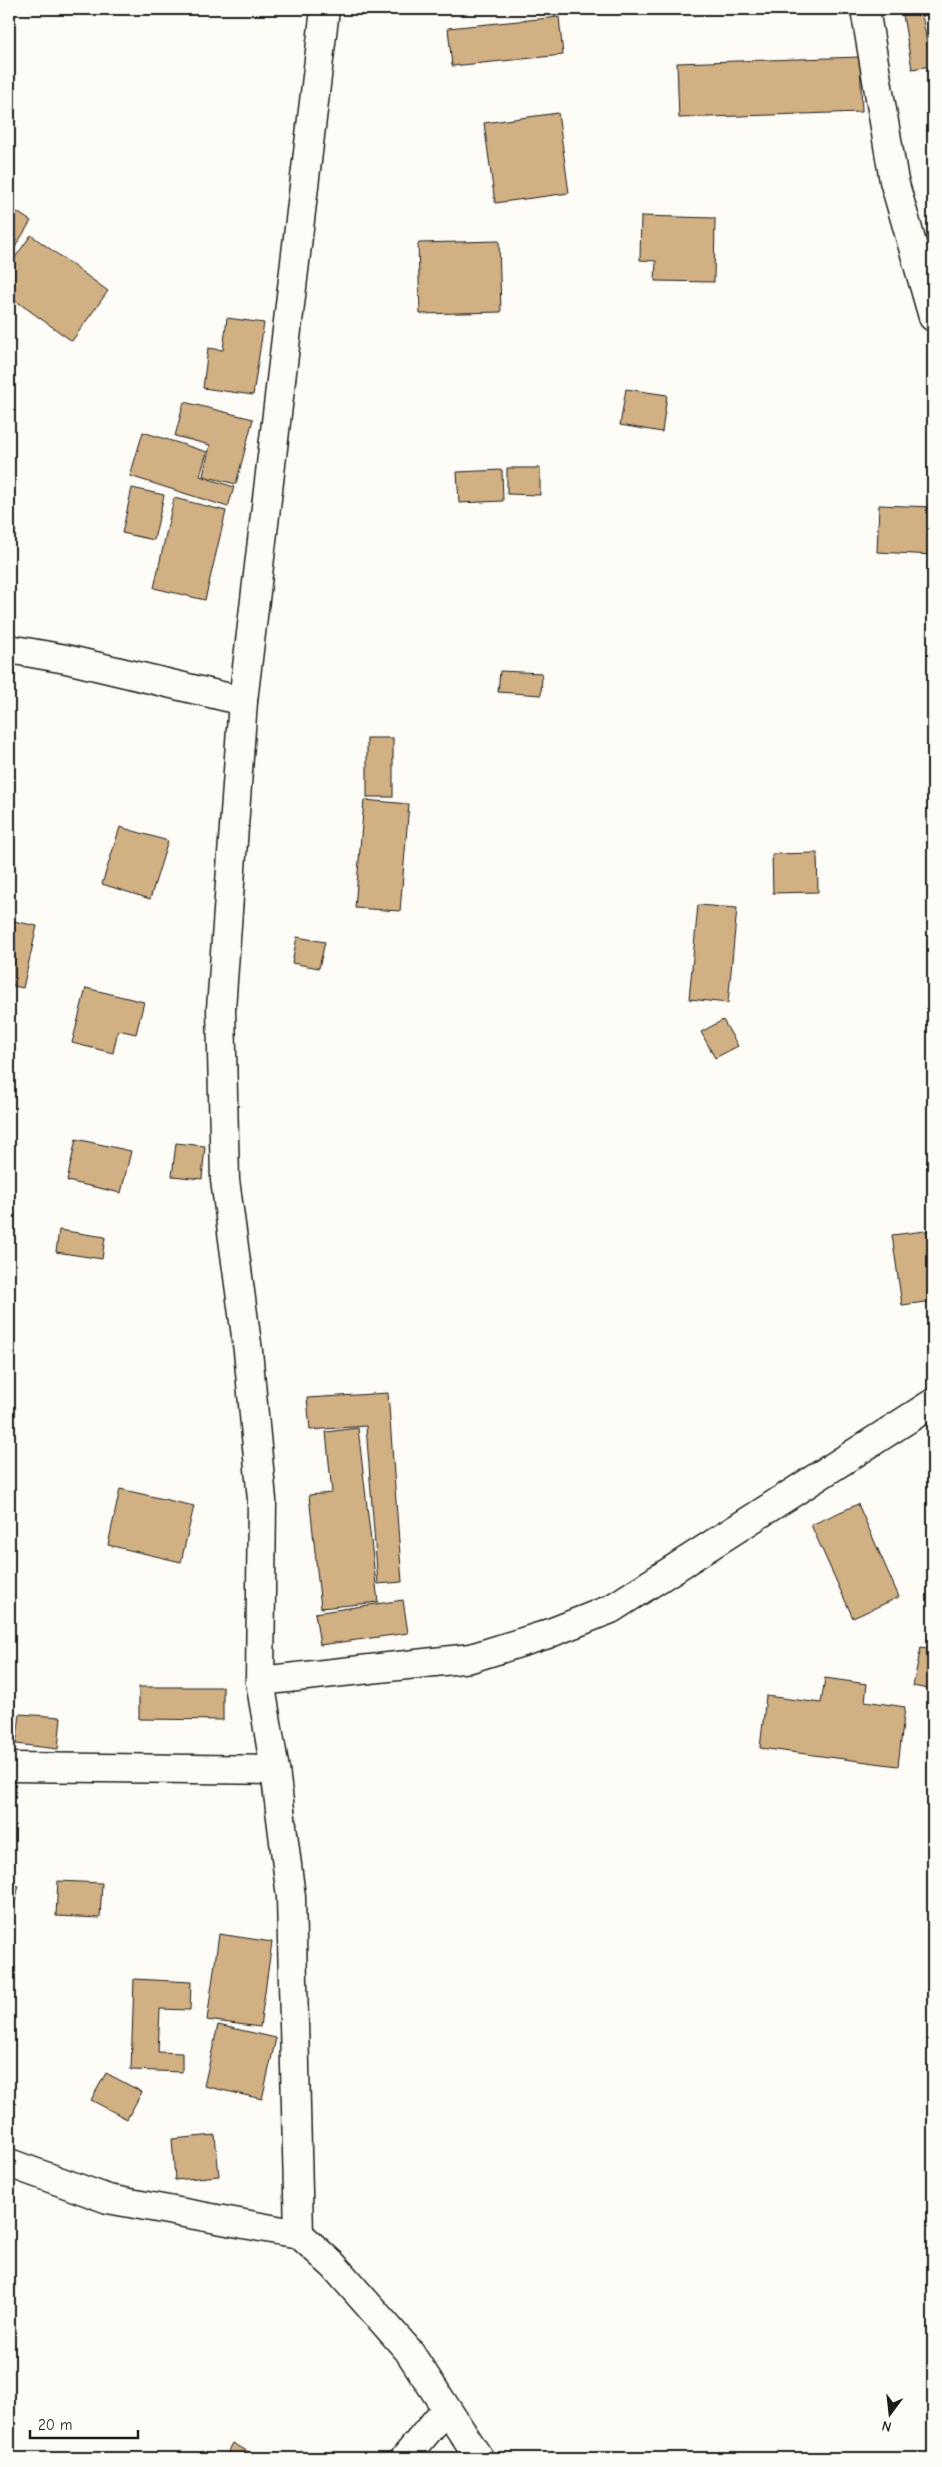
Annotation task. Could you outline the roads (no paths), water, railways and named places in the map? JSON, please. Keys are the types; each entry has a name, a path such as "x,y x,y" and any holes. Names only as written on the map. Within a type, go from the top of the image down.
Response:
{"street":[{"path":"299,2234 291,1897 275,1770 260,1681 262,1500 248,1351 225,1180 221,1009 243,701 325,9"},
{"path":"865,9 894,181 933,318"},
{"path":"9,649 66,659 243,701"},
{"path":"260,1681 470,1658 545,1635 611,1609 933,1403"},
{"path":"9,1767 275,1770"},
{"path":"9,2163 108,2199 299,2234 334,2266 408,2350 479,2458"},
{"path":"405,2458 446,2408"}]}
